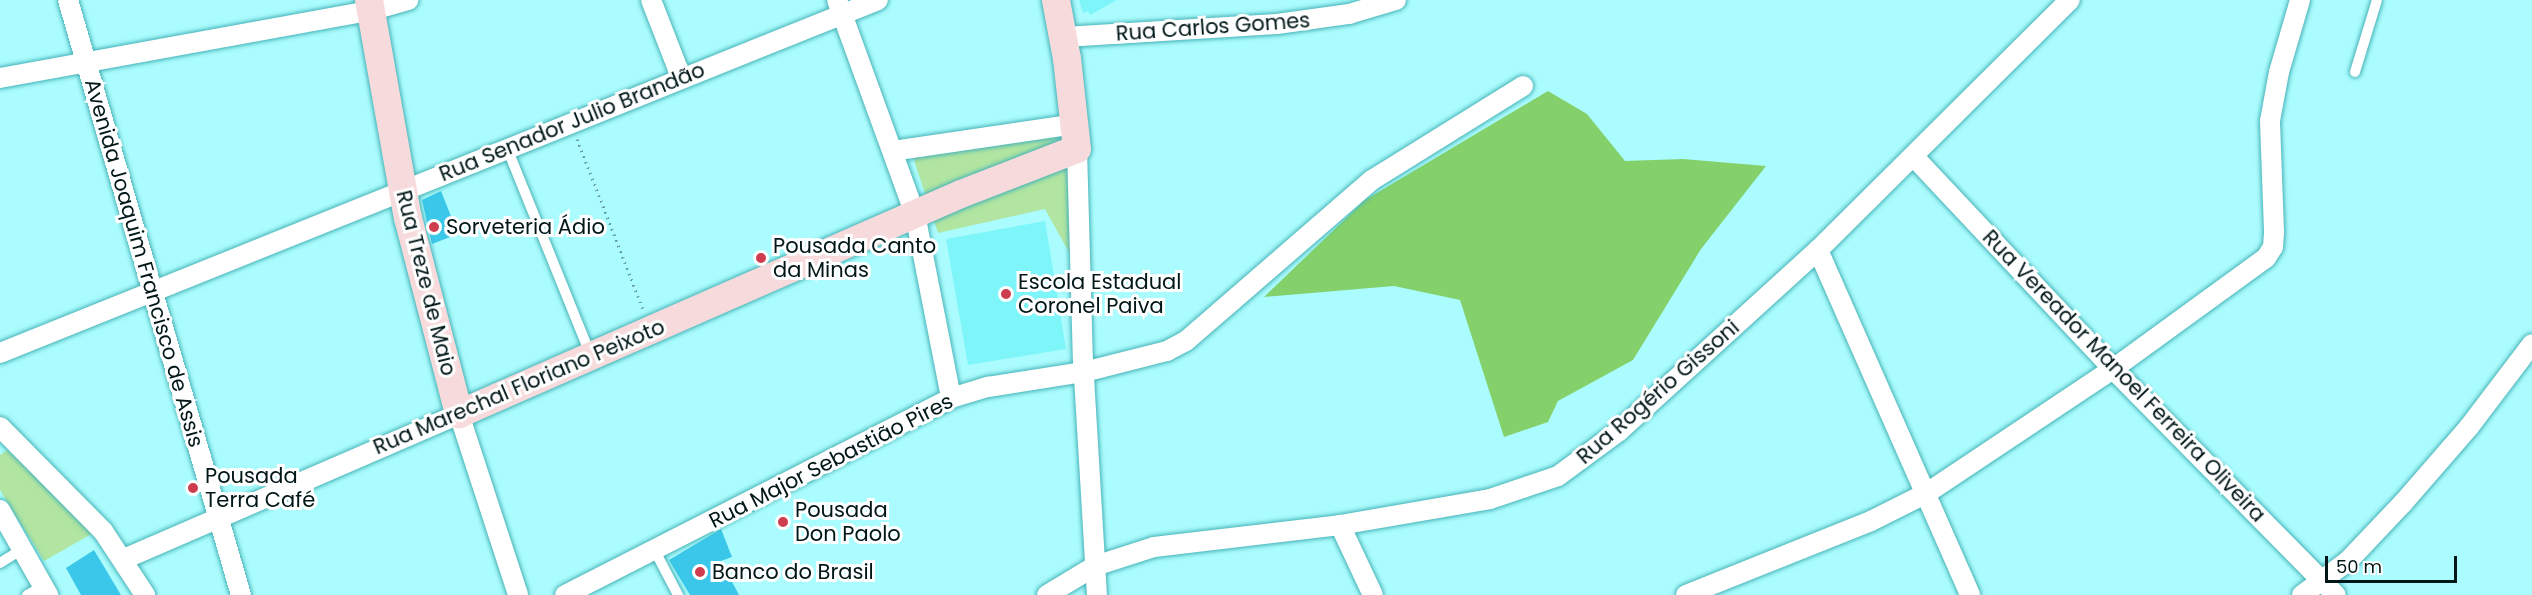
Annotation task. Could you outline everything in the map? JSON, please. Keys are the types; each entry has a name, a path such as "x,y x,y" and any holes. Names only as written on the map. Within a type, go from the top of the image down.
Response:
{"street":[{"name":"Avenida Joaquim Francisco de Assis","path":"68,0 241,595"},
{"path":"0,78 370,5 408,0"},
{"path":"651,0 681,77"},
{"name":"Rua Senador Julio Brandão","path":"0,353 681,77 840,8 878,0"},
{"path":"1056,0 1064,37 1076,137 1084,372 1097,595"},
{"name":"Rua Carlos Gomes","path":"1064,37 1276,24 1349,14 1396,0"},
{"name":"Rua Rogério Gissoni","path":"1047,595 1095,566 1154,547 1340,525 1490,499 1558,476 1619,431 1818,250 2070,0"},
{"path":"1686,595 1871,521 1927,493 2113,369 2266,258 2273,241 2270,120 2279,72 2300,0"},
{"name":"Rua Treze de Maio","path":"370,5 402,190 459,414 518,595"},
{"path":"840,8 915,214 951,398"},
{"name":"Rua Major Sebastião Pires","path":"565,595 951,398 987,387 1084,372 1167,351 1186,341 1372,180 1523,86"},
{"path":"892,151 1076,137"},
{"name":"Rua Marechal Floriano Peixoto","path":"124,559 219,515 591,357 915,214 1076,137"},
{"name":"Rua Vereador Manoel Ferreira Oliveira","path":"1914,156 2113,369 2330,590"},
{"path":"1818,250 1970,595"},
{"path":"2302,595 2330,590 2348,561 2469,427 2532,344"},
{"path":"4,439 75,501 124,559 145,595"},
{"path":"0,510 22,549 39,592"},
{"path":"1340,525 1373,595"}],"lane":[{"path":"2355,72 2377,0"},
{"path":"507,148 591,357"},
{"path":"0,563 22,549"},
{"path":"655,551 678,595"}],"path":[{"path":"570,122 651,330"}],"shaded area":[{"path":"1079,0 1117,0 1090,15 1088,11 1083,13"},
{"name":"Escola Estadual Coronel Paiva","path":"1045,221 1066,349 968,365 946,239"}],"green space":[{"path":"1548,91 1587,114 1625,161 1683,159 1766,166 1701,249 1633,360 1558,401 1548,422 1504,437 1460,300 1394,286 1264,297 1365,200"},
{"path":"1068,135 1071,256 1045,209 938,233 912,154"},
{"path":"7,450 95,532 44,561 0,490 0,455"}],"building":[{"path":"441,191 458,234 432,244 422,200"},
{"name":"Banco do Brasil","path":"721,529 732,557 721,561 739,595 690,595 669,560"},
{"path":"94,550 121,595 81,595 66,568"}],"place":[{"name":"Sorveteria Ádio","path":"434,227"},
{"name":"Pousada Canto da Minas","path":"761,258"},
{"name":"Escola Estadual Coronel Paiva","path":"1006,294"},
{"name":"Pousada Terra Café","path":"193,488"},
{"name":"Pousada Don Paolo","path":"783,522"},
{"name":"Banco do Brasil","path":"700,572"}]}
